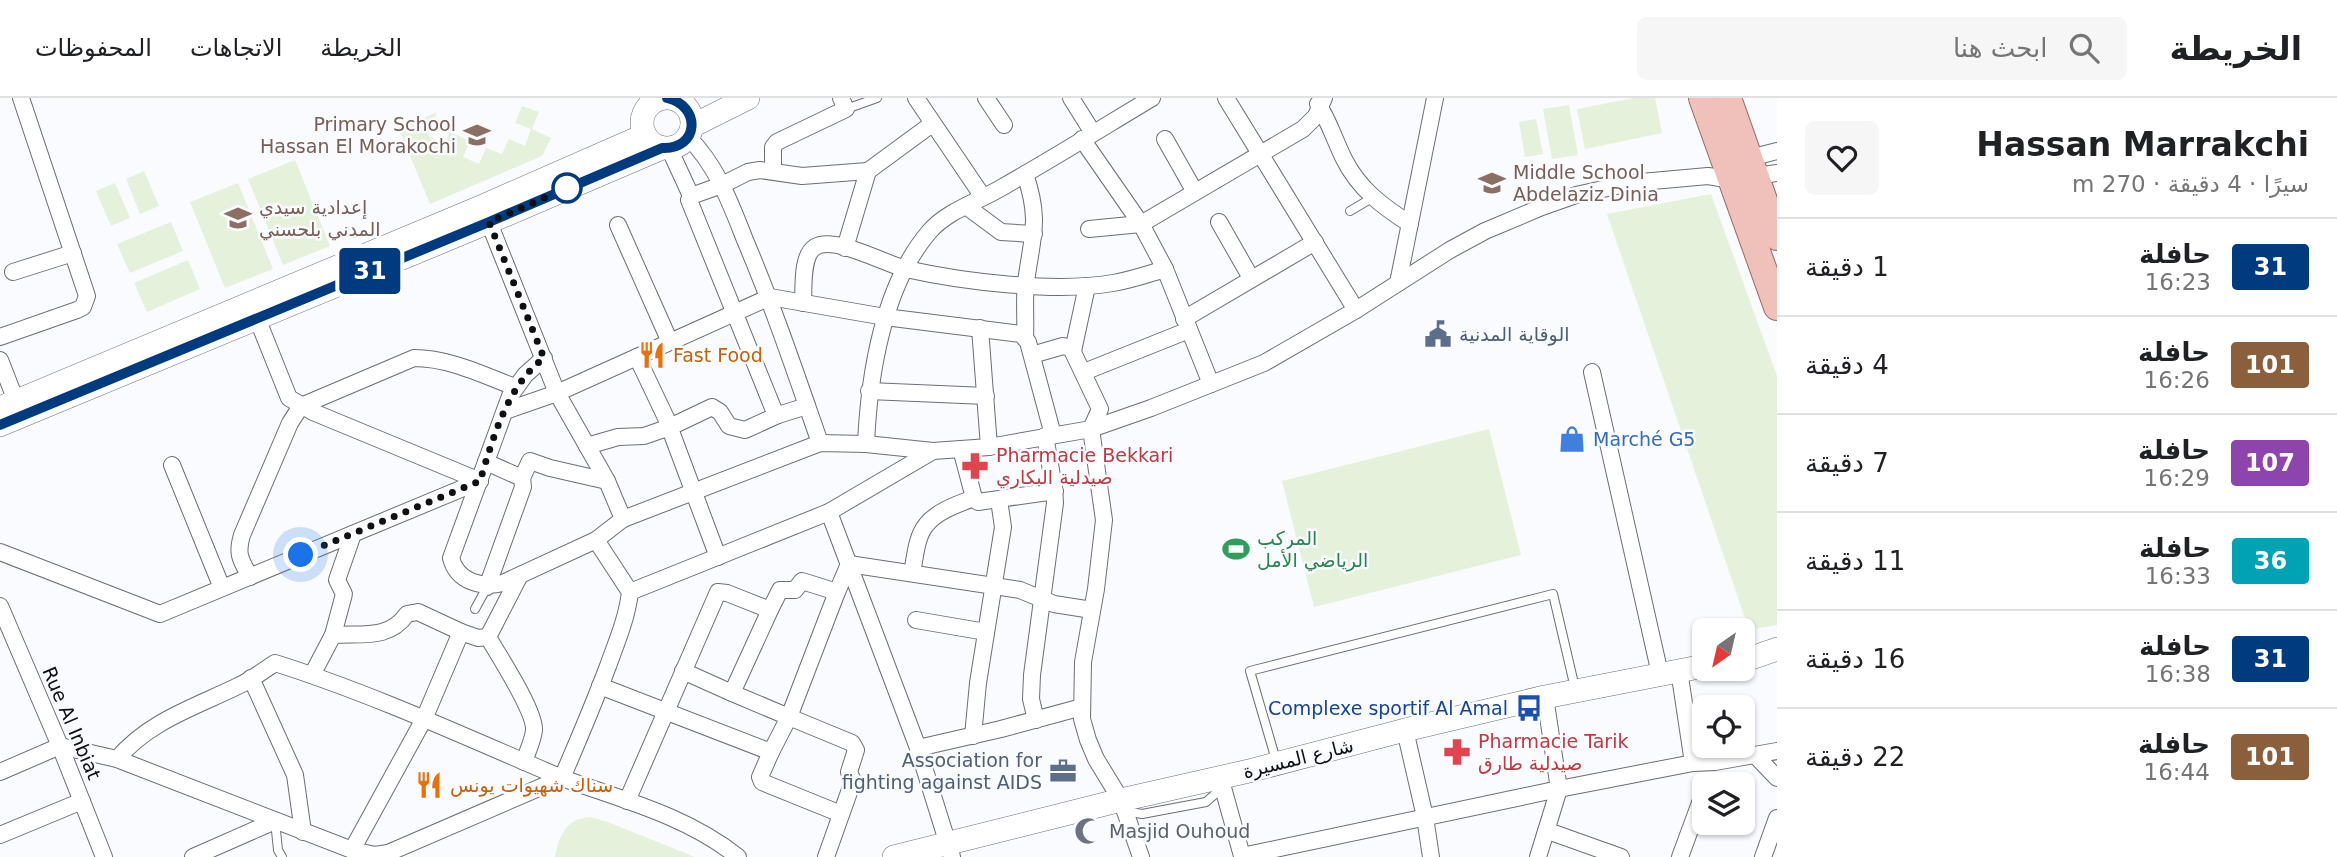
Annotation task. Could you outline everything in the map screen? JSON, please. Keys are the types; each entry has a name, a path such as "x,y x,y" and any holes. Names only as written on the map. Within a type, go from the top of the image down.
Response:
{"main road":[{"path":"8,404 671,139 748,98"},
{"path":"1702,98 1777,237"},
{"path":"1728,98 1741,172 1777,307"},
{"path":"678,100 691,118 671,139 642,127 641,104 678,100"},
{"path":"0,425 257,318 486,214"},
{"path":"1755,657 1777,649"},
{"path":"1755,662 1777,664"},
{"name":"شارع المسيرة","path":"894,857 949,850 1222,782 1277,764 1405,730 1545,697 1692,668"}],"street":[{"path":"0,337 83,307 88,296 21,98"},
{"path":"916,98 983,197"},
{"path":"986,98 1004,125"},
{"path":"1071,98 1088,136 1165,269 1211,384"},
{"path":"866,444 869,391 885,317 905,269 929,232 939,222 1152,98"},
{"path":"1226,98 1356,310"},
{"path":"1398,283 1435,98"},
{"path":"1089,229 1141,225 1303,129 1320,101"},
{"path":"1320,101 1345,160 1372,198 1410,224"},
{"path":"773,170 774,147 777,142 844,104"},
{"path":"691,196 748,172 773,170 802,176 825,176 867,171 932,124"},
{"path":"671,139 711,162 770,298 820,443"},
{"path":"671,139 691,196 689,206 778,415"},
{"path":"1165,139 1195,192"},
{"path":"544,358 524,374 515,387 451,558 459,573 487,587 503,583 596,540 623,519 820,443 866,444 933,451 989,447 1091,429 1264,363 1485,231 1542,207 1576,195 1630,183 1741,172 1777,151"},
{"path":"845,248 867,171"},
{"path":"1025,174 1035,210 1026,285 1025,338 1032,355 1049,436 1055,491 1031,687 1032,710 1036,720"},
{"path":"966,206 1001,232 1034,234"},
{"path":"486,214 557,393 607,481 623,519"},
{"path":"1219,222 1251,278"},
{"path":"618,225 670,342"},
{"path":"1084,372 1187,325 1251,278 1315,242"},
{"path":"803,303 807,258 811,251 826,243 905,269 1026,285 1087,286 1127,280 1165,269"},
{"path":"13,272 73,253"},
{"path":"1073,351 1087,286"},
{"path":"505,411 557,393 770,298 885,317 1017,332 1025,338"},
{"path":"257,318 289,398 301,406 480,481"},
{"path":"980,328 989,447"},
{"path":"1032,355 1063,346 1073,351 1100,409 1091,429 1104,520 1083,662 1082,707 1088,740 1123,805 1141,857"},
{"path":"637,357 670,427 718,557"},
{"path":"250,576 239,556 242,535 290,423 301,406 414,358 428,358 457,365 515,387"},
{"path":"0,360 8,404"},
{"path":"1592,372 1693,763"},
{"path":"869,391 986,396"},
{"path":"587,446 618,437 644,436 712,407 720,412 729,426 745,430 807,406"},
{"path":"961,449 974,498 981,503 1055,491"},
{"path":"630,592 829,512 933,451"},
{"path":"487,587 530,460 550,468 607,481"},
{"path":"486,461 522,478"},
{"path":"172,465 222,588"},
{"path":"0,552 159,614 480,481"},
{"path":"912,573 925,526 947,509 974,498"},
{"path":"973,736 1003,527 999,500"},
{"path":"829,512 918,748 949,850"},
{"path":"312,675 333,635 343,603 344,594 337,580 353,534"},
{"path":"0,772 60,746 117,759 303,832 349,854 388,853 562,778 621,630 630,592 596,540"},
{"path":"849,564 1020,590 1054,604 1092,610"},
{"path":"841,814 762,782 760,777 789,717 849,564"},
{"path":"488,637 520,575"},
{"path":"733,693 780,590 795,590 802,581 807,581 837,592"},
{"path":"627,801 719,592 770,610"},
{"name":"Rue Al Inbiat","path":"0,606 104,857"},
{"path":"333,635 387,631 399,626 407,614 418,612 461,632 478,638 488,637"},
{"path":"916,620 986,632"},
{"path":"349,854 424,719 461,632"},
{"path":"488,637 534,723 534,733 524,762"},
{"path":"0,650 15,642"},
{"path":"117,759 146,731 275,663 424,719 562,778 687,824 713,838 738,857"},
{"path":"683,671 852,743 856,750 849,772 853,781 826,857"},
{"path":"251,678 295,775 303,832"},
{"path":"600,686 771,752"},
{"path":"1538,857 1559,789 1545,697"},
{"path":"918,748 1082,707"},
{"path":"1405,730 1425,817 1431,857"},
{"path":"1755,755 1777,751"},
{"path":"1755,755 1777,778"},
{"path":"1222,782 1242,856 1559,789 1693,763 1738,758"},
{"path":"1712,772 1716,762"},
{"path":"0,835 82,801"},
{"path":"1763,857 1777,818"},
{"path":"193,857 275,821"},
{"path":"1680,857 1692,824"},
{"path":"1548,831 1621,857"}],"lane":[{"path":"844,104 877,98"},
{"path":"1350,211 1372,198"},
{"path":"475,609 487,587"},
{"path":"1277,764 1250,671 1553,594 1576,691"},
{"path":"275,821 278,850 282,857"}],"green space":[{"path":"1634,98 1655,98 1662,133 1585,149 1577,109"},
{"path":"1569,105 1578,155 1552,159 1543,109"},
{"path":"522,106 539,112 532,129 551,138 542,156 430,204 399,129 437,112 428,136 445,143 450,132 470,141 463,157 479,164 486,148 502,154 509,139 525,146 531,129 515,123"},
{"path":"1536,119 1543,154 1525,157 1519,122"},
{"path":"295,160 330,246 283,265 248,179"},
{"path":"144,171 159,206 140,214 126,179"},
{"path":"115,183 130,218 111,226 96,191"},
{"path":"238,183 273,269 225,288 190,202"},
{"path":"1711,194 1777,376 1777,625 1755,629 1755,618 1745,618 1607,214"},
{"path":"171,222 183,251 130,273 117,244"},
{"path":"188,260 200,289 147,312 134,283"},
{"path":"1489,429 1521,555 1314,607 1282,481"},
{"path":"590,817 695,857 555,857 562,835 569,825"}],"bus line":[{"name":"31","path":"0,425 662,148 677,146 691,131 691,118 683,104 667,98"}],"place":[{"name":"Primary School Hassan El Morakochi","path":"477,135"},
{"name":"Middle School Abdelaziz Dinia","path":"1492,183"},
{"name":"إعدادية سيدي المدني بلحسني","path":"238,218"},
{"name":"الوقاية المدنية","path":"1438,334"},
{"name":"Fast Food","path":"652,355"},
{"name":"Marché G5","path":"1572,439"},
{"name":"Pharmacie Bekkari صيدلية البكاري","path":"975,466"},
{"name":"المركب الرياضي الأمل","path":"1236,549"},
{"name":"Complexe sportif Al Amal","path":"1529,708"},
{"name":"Pharmacie Tarik صيدلية طارق","path":"1457,752"},
{"name":"Association for fighting against AIDS","path":"1063,771"},
{"name":"سناك شهيوات يونس","path":"429,785"},
{"name":"Masjid Ouhoud","path":"1088,831"}],"route":[{"path":"301,555 480,481 510,396 524,374 544,358 489,222 567,188"}]}
